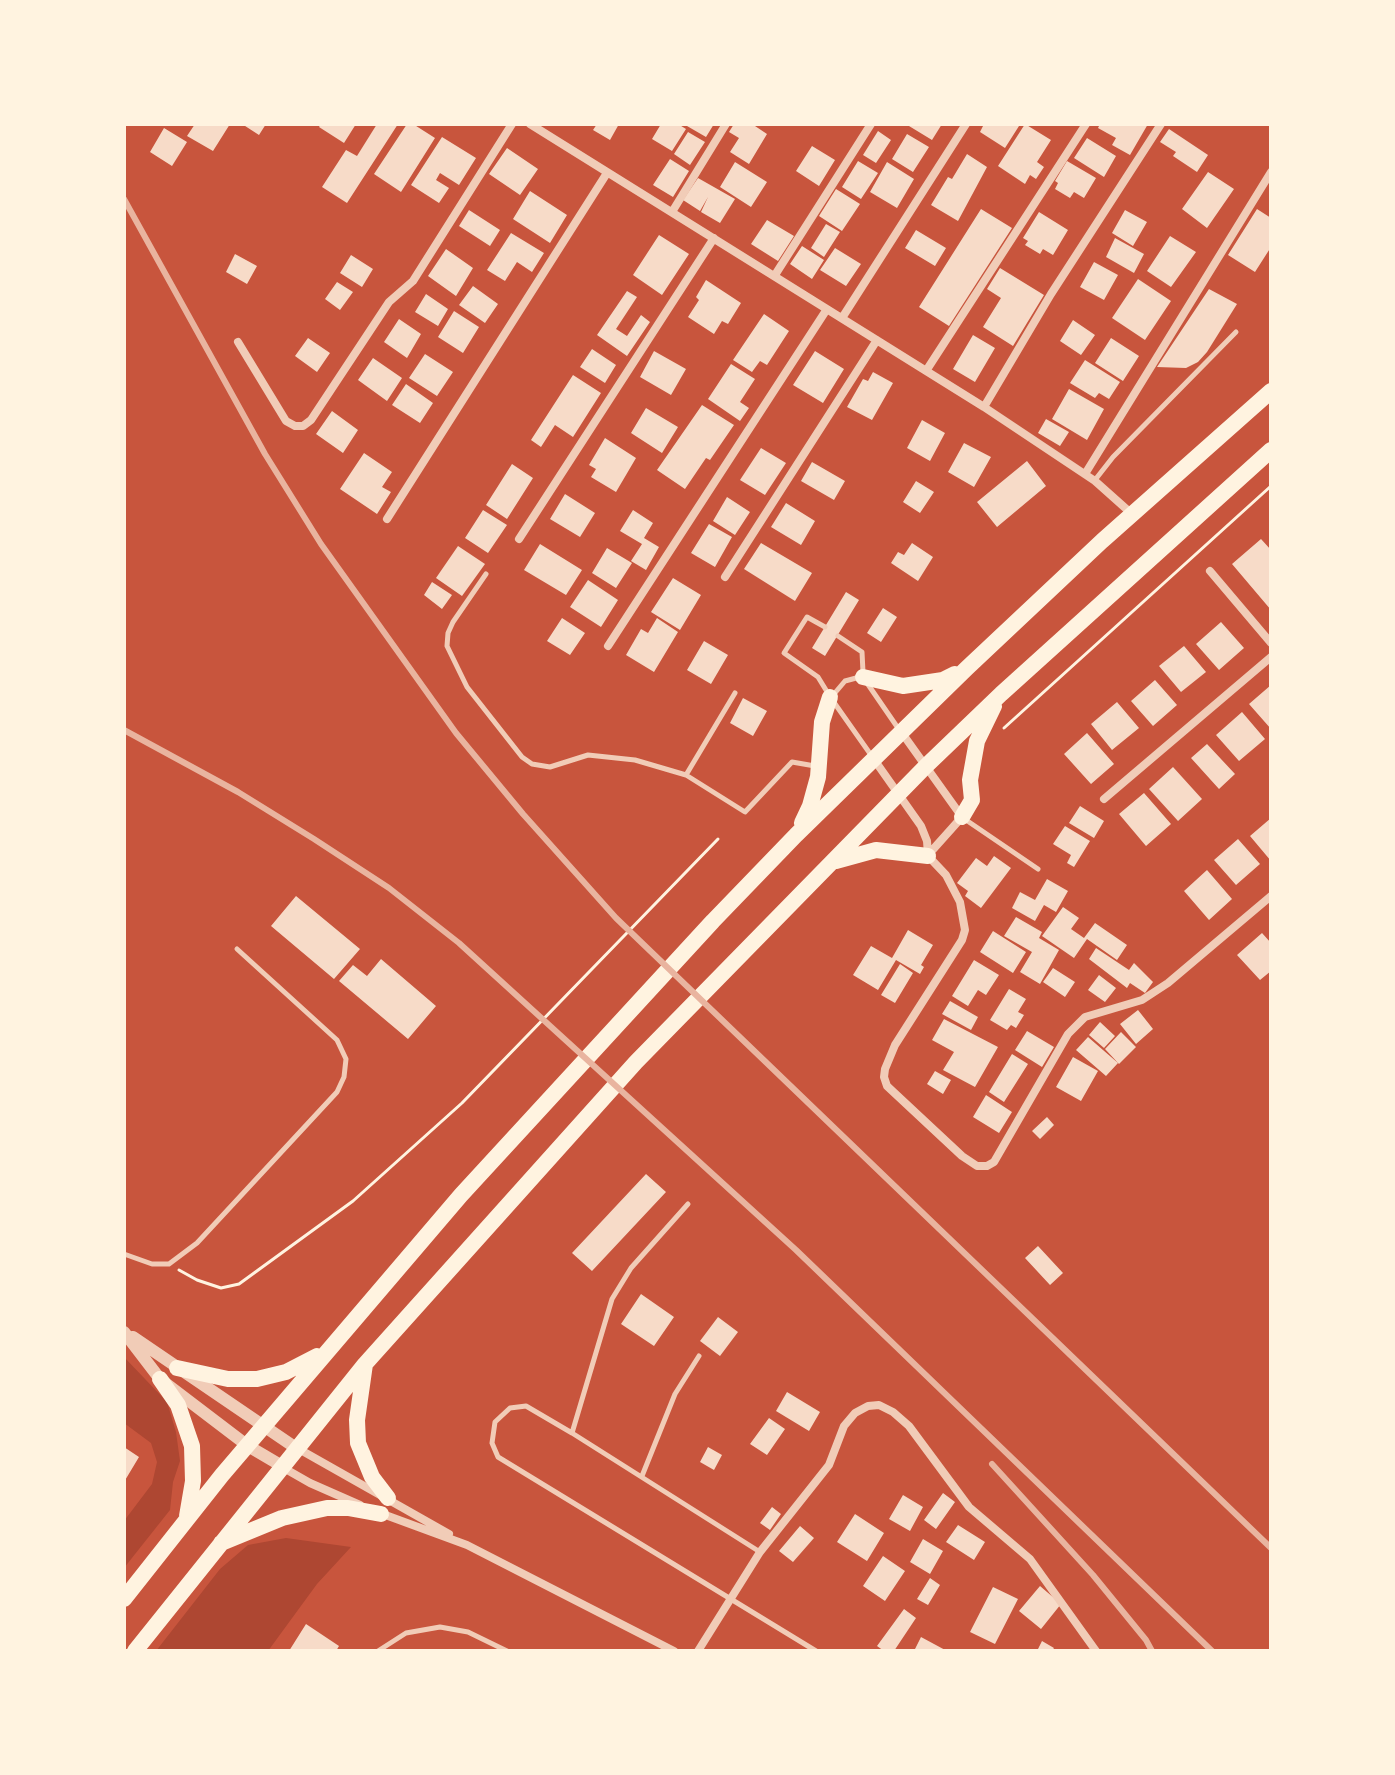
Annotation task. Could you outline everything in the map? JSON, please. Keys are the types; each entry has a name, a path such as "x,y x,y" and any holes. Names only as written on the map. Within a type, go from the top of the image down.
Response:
{"main road":[{"path":"124,1599 187,1518 326,1352 461,1195 598,1043 873,758 1132,514 1271,391"},
{"path":"135,1651 365,1364 636,1062 926,766 1001,694 1271,450"},
{"path":"863,677 903,686 921,685 943,680 967,668"},
{"path":"962,817 972,800 970,780 977,741 1001,694"},
{"path":"796,835 810,806 820,767 822,722 830,697"},
{"path":"827,866 844,857 876,850 928,856"},
{"path":"177,1368 228,1379 257,1379 286,1372 326,1352"},
{"path":"365,1364 357,1420 358,1443 372,1477 388,1498"},
{"path":"160,1379 178,1405 192,1446 193,1481 187,1518"},
{"path":"220,1543 299,1513 338,1508 381,1514"}],"street":[{"path":"238,342 286,421 303,426 311,420 389,302 413,281 512,124"},
{"path":"530,124 984,407 1095,481 1132,514"},
{"path":"672,212 726,124"},
{"path":"775,275 871,124"},
{"path":"842,318 966,124"},
{"path":"926,371 1086,124"},
{"path":"984,407 1051,294 1161,124"},
{"path":"1085,474 1271,172"},
{"path":"387,519 607,173"},
{"path":"519,539 714,238"},
{"path":"608,646 827,309"},
{"path":"725,577 877,340"},
{"path":"1210,571 1271,643"},
{"path":"1104,799 1271,657"},
{"path":"901,732 962,817 928,856"},
{"path":"873,758 921,826 927,841 928,856 946,875 960,902 965,930 962,940 895,1045 884,1077 887,1086 962,1156 977,1166 994,1162 1068,1034 1085,1017 1142,1000 1168,983 1271,896"},
{"path":"124,1332 296,1448 467,1545 674,1651"},
{"path":"124,1332 160,1379 248,1446 310,1483 381,1514 467,1545"},
{"path":"698,1651 760,1552 829,1465 844,1426 855,1413 868,1406 879,1405 909,1426 969,1507 1030,1559 1096,1651"}],"lane":[{"path":"1095,481 1113,457 1236,332"},
{"path":"486,574 453,622 447,646 467,687 522,757 541,768 566,764 588,755 635,760 686,775 745,812 792,762 820,767"},
{"path":"825,627 807,617 784,653 818,677 873,758"},
{"path":"838,636 862,652 863,677 901,732"},
{"path":"830,697 845,681 855,676 863,677"},
{"path":"686,775 735,693"},
{"path":"962,817 1038,869"},
{"path":"124,1254 152,1264 169,1264 197,1243 337,1092 344,1077 346,1059 337,1040 237,949"},
{"path":"572,1433 612,1299 631,1268 688,1204"},
{"path":"642,1476 675,1394 699,1356"},
{"path":"760,1552 526,1406 510,1408 495,1422 492,1443 498,1457 816,1651"},
{"path":"378,1651 406,1633 440,1627 468,1632 507,1651"}],"path":[{"path":"999,733 1271,486"},
{"path":"169,1264 197,1280 221,1288 239,1284 353,1201 462,1103 718,839"}],"shaded area":[{"path":"124,1357 167,1402 180,1461 173,1482 170,1510 124,1568 124,1521 152,1484 157,1462 151,1443 124,1423"},
{"path":"286,1538 351,1547 317,1584 268,1651 156,1651 220,1569 248,1545"}],"building":[{"path":"195,124 230,124 213,151 187,136"},
{"path":"242,124 266,124 259,135"},
{"path":"321,124 356,124 344,143 319,127"},
{"path":"377,124 398,124 347,203 322,187 346,150 357,156"},
{"path":"407,124 413,124 435,138 401,192 374,174"},
{"path":"597,124 619,124 610,140 593,130"},
{"path":"661,124 678,124 686,129 672,151 652,139"},
{"path":"714,124 706,137 687,126"},
{"path":"734,124 752,124 767,134 749,164 730,152 739,138 729,132"},
{"path":"942,124 932,140 909,126"},
{"path":"984,124 1019,126 1005,148 980,132"},
{"path":"1025,124 1051,140 1037,162 1044,167 1036,179 1030,175 1025,184 998,166"},
{"path":"1100,124 1148,124 1130,155 1112,145 1116,138 1098,128"},
{"path":"164,128 187,142 172,166 150,152"},
{"path":"1169,129 1208,155 1197,172 1173,156 1176,152 1160,142"},
{"path":"878,131 891,140 876,163 863,155"},
{"path":"688,132 705,142 690,165 674,154"},
{"path":"907,134 929,147 913,172 892,159"},
{"path":"442,137 476,158 459,185 440,173 436,180 449,188 439,203 411,185"},
{"path":"1087,138 1116,156 1104,177 1074,158"},
{"path":"812,146 835,160 819,186 796,171"},
{"path":"507,148 538,169 520,195 489,174"},
{"path":"967,154 987,167 958,221 931,205"},
{"path":"670,159 689,171 673,197 653,185"},
{"path":"858,161 878,173 861,199 842,187"},
{"path":"1067,161 1096,178 1084,198 1074,192 1070,198 1055,189 1058,183 1055,181"},
{"path":"735,162 767,182 751,207 720,187"},
{"path":"887,162 914,179 897,208 870,192"},
{"path":"1208,172 1234,189 1207,228 1182,209"},
{"path":"698,178 735,199 720,223 701,212 708,197 700,211 683,200"},
{"path":"836,189 860,204 842,231 819,216"},
{"path":"530,191 567,215 550,243 513,219"},
{"path":"981,209 1012,228 949,326 919,307"},
{"path":"1257,209 1271,218 1271,247 1255,272 1228,255"},
{"path":"469,210 500,230 490,246 459,226"},
{"path":"1125,210 1147,222 1133,246 1112,233"},
{"path":"1039,212 1068,230 1053,255 1043,249 1040,254 1025,245 1028,241 1023,238"},
{"path":"767,220 794,236 778,261 751,244"},
{"path":"826,224 840,232 824,257 811,248"},
{"path":"916,230 946,248 935,266 905,248"},
{"path":"511,233 544,253 532,272 517,262 505,281 487,270"},
{"path":"659,235 689,254 662,295 633,275"},
{"path":"1170,236 1196,252 1171,287 1147,271"},
{"path":"1115,238 1144,254 1134,273 1106,257"},
{"path":"802,246 824,260 812,279 790,264"},
{"path":"835,248 861,264 846,286 820,270"},
{"path":"446,249 473,268 456,296 428,276"},
{"path":"235,254 257,266 247,284 226,272"},
{"path":"351,255 373,269 362,287 340,273"},
{"path":"1094,262 1118,275 1104,300 1080,287"},
{"path":"1000,268 1044,295 1013,346 983,327 1001,298 987,289"},
{"path":"1138,279 1171,301 1145,340 1112,318"},
{"path":"706,280 741,303 728,324 722,321 714,334 688,317 699,300 696,297"},
{"path":"337,282 353,292 340,310 325,299"},
{"path":"473,286 498,304 485,323 459,305"},
{"path":"1209,289 1237,304 1207,352 1198,362 1186,368 1157,367"},
{"path":"627,291 637,297 616,329 627,336 641,315 650,322 627,356 597,335"},
{"path":"426,294 448,309 438,326 415,312"},
{"path":"454,311 479,327 463,353 438,337"},
{"path":"764,314 789,331 767,365 760,361 752,372 733,360"},
{"path":"399,319 421,334 407,358 384,342"},
{"path":"1073,320 1095,335 1081,355 1060,341"},
{"path":"973,335 995,348 975,382 953,369"},
{"path":"308,338 330,353 317,372 295,356"},
{"path":"1111,338 1139,356 1123,381 1095,363"},
{"path":"592,349 616,365 605,383 580,367"},
{"path":"654,351 686,369 671,395 640,377"},
{"path":"815,351 844,369 823,403 793,385"},
{"path":"425,354 453,372 437,396 409,378"},
{"path":"373,358 402,378 387,401 358,380"},
{"path":"1085,360 1120,382 1109,399 1099,393 1095,398 1070,383"},
{"path":"731,364 755,379 740,402 749,408 740,421 708,399"},
{"path":"873,372 893,383 872,420 847,407 863,379 868,381"},
{"path":"573,375 601,393 573,437 555,425 541,447 531,440"},
{"path":"406,384 433,403 420,423 392,405"},
{"path":"1069,389 1104,409 1087,440 1052,419"},
{"path":"702,405 734,425 685,489 657,470"},
{"path":"646,408 678,427 662,453 631,433"},
{"path":"332,411 358,430 343,453 316,434"},
{"path":"1046,419 1069,432 1060,446 1038,433"},
{"path":"922,420 945,433 930,461 907,448"},
{"path":"605,438 636,458 616,492 591,477 596,469 589,465"},
{"path":"964,443 991,457 974,487 948,472"},
{"path":"761,448 786,463 765,495 740,480"},
{"path":"364,453 392,472 382,487 391,492 377,514 340,489"},
{"path":"1027,461 1046,486 997,527 977,502"},
{"path":"812,462 845,481 834,500 801,481"},
{"path":"512,464 533,478 507,519 486,505"},
{"path":"916,481 934,492 920,513 903,502"},
{"path":"565,494 595,513 580,537 550,519"},
{"path":"727,497 750,512 735,535 713,521"},
{"path":"786,503 815,521 801,545 771,527"},
{"path":"483,510 507,525 488,553 465,538"},
{"path":"633,510 653,523 644,538 659,547 646,570 631,561 642,544 620,531"},
{"path":"709,524 732,537 715,567 691,553"},
{"path":"1261,539 1271,550 1271,610 1232,564"},
{"path":"761,543 812,573 795,601 744,569"},
{"path":"912,543 933,557 918,581 891,563 898,552 904,555"},
{"path":"540,544 582,570 566,595 524,570"},
{"path":"458,546 485,564 462,596 436,578"},
{"path":"607,548 632,563 616,588 592,573"},
{"path":"673,578 701,595 680,630 651,612"},
{"path":"588,580 618,600 601,627 570,607"},
{"path":"432,582 452,595 442,609 424,595"},
{"path":"846,592 859,600 825,656 812,648"},
{"path":"883,608 897,617 881,642 867,633"},
{"path":"562,618 585,633 570,655 547,641"},
{"path":"657,618 678,632 654,672 626,655 641,629 648,633"},
{"path":"1221,622 1244,648 1219,670 1196,644"},
{"path":"704,641 728,655 711,684 687,670"},
{"path":"1184,646 1206,672 1181,692 1159,666"},
{"path":"1155,680 1177,705 1153,726 1131,701"},
{"path":"1271,685 1271,729 1249,704"},
{"path":"743,698 767,711 753,736 730,723"},
{"path":"1117,702 1139,728 1112,750 1091,724"},
{"path":"1242,712 1265,739 1239,761 1216,735"},
{"path":"1087,733 1114,764 1091,784 1064,754"},
{"path":"1207,744 1235,774 1219,789 1191,758"},
{"path":"1173,767 1202,799 1178,821 1149,789"},
{"path":"1144,793 1171,824 1146,846 1119,814"},
{"path":"1080,806 1104,821 1094,838 1069,823"},
{"path":"1271,818 1271,861 1250,836"},
{"path":"1065,826 1090,841 1074,867 1067,863 1071,855 1053,844"},
{"path":"1238,839 1260,864 1236,885 1214,860"},
{"path":"994,856 1011,868 981,908 965,896 968,891 957,883 976,858 987,866"},
{"path":"1207,870 1232,899 1209,920 1184,891"},
{"path":"1047,879 1068,891 1056,912 1044,905 1035,921 1012,908 1020,892 1035,900"},
{"path":"296,896 360,949 334,979 271,926"},
{"path":"1063,907 1079,918 1071,929 1084,938 1095,923 1127,945 1117,960 1087,939 1074,958 1042,936"},
{"path":"1016,917 1042,932 1039,938 1059,950 1040,984 1020,972 1032,952 1004,936"},
{"path":"908,930 933,945 921,965 924,967 920,974 896,960 878,990 853,975 871,946 892,958"},
{"path":"993,931 1026,952 1013,973 980,952"},
{"path":"1262,933 1271,943 1271,971 1260,980 1237,955"},
{"path":"1096,948 1129,970 1134,963 1153,982 1145,993 1130,983 1127,988 1089,959"},
{"path":"381,959 436,1006 408,1039 339,981 353,965 367,976"},
{"path":"974,960 999,975 986,995 978,990 968,1006 952,996"},
{"path":"900,964 913,973 895,1003 881,995"},
{"path":"1053,968 1075,982 1065,997 1043,982"},
{"path":"1099,975 1116,988 1105,1002 1088,990"},
{"path":"1009,989 1026,999 1018,1012 1024,1015 1016,1028 1011,1025 1007,1030 990,1020"},
{"path":"950,1001 978,1017 971,1030 942,1014"},
{"path":"1138,1010 1153,1029 1136,1044 1120,1024"},
{"path":"944,1019 998,1047 975,1087 943,1070 954,1052 932,1040"},
{"path":"1100,1022 1115,1036 1104,1048 1089,1035"},
{"path":"1027,1031 1054,1047 1042,1067 1015,1050"},
{"path":"1121,1032 1136,1047 1119,1064 1105,1049"},
{"path":"1088,1037 1118,1063 1106,1076 1076,1050"},
{"path":"1012,1054 1028,1064 1004,1102 989,1092"},
{"path":"1073,1057 1098,1071 1081,1101 1056,1087"},
{"path":"935,1071 951,1080 943,1094 927,1084"},
{"path":"986,1095 1012,1112 999,1133 973,1117"},
{"path":"1047,1117 1054,1125 1040,1139 1032,1131"},
{"path":"646,1174 666,1192 592,1271 572,1253"},
{"path":"1038,1246 1063,1273 1050,1285 1025,1258"},
{"path":"641,1294 674,1317 654,1346 621,1324"},
{"path":"718,1317 738,1332 720,1356 700,1341"},
{"path":"787,1392 820,1412 809,1431 776,1411"},
{"path":"769,1418 785,1429 767,1455 750,1444"},
{"path":"124,1447 139,1457 124,1482"},
{"path":"708,1447 722,1455 714,1470 700,1462"},
{"path":"943,1493 955,1502 936,1529 924,1520"},
{"path":"903,1495 923,1507 910,1531 889,1519"},
{"path":"772,1507 781,1514 770,1530 760,1523"},
{"path":"855,1514 884,1533 867,1561 837,1542"},
{"path":"958,1525 985,1542 974,1560 946,1542"},
{"path":"800,1526 814,1538 793,1562 779,1551"},
{"path":"923,1539 943,1551 930,1574 910,1562"},
{"path":"883,1556 905,1571 885,1601 863,1586"},
{"path":"930,1578 940,1585 928,1605 917,1599"},
{"path":"1040,1586 1061,1604 1041,1629 1019,1611"},
{"path":"993,1587 1018,1599 995,1644 970,1632"},
{"path":"904,1609 916,1618 894,1651 884,1651 877,1646"},
{"path":"306,1624 339,1646 336,1651 289,1651"},
{"path":"921,1637 947,1651 914,1651"},
{"path":"1042,1641 1054,1648 1052,1651 1037,1651"}],"railway":[{"path":"124,199 265,454 321,544 456,733 523,814 616,918 1271,1548"},
{"path":"124,730 238,792 314,839 389,888 459,943 796,1250 1212,1651"},
{"path":"992,1464 1093,1575 1152,1651"}]}
